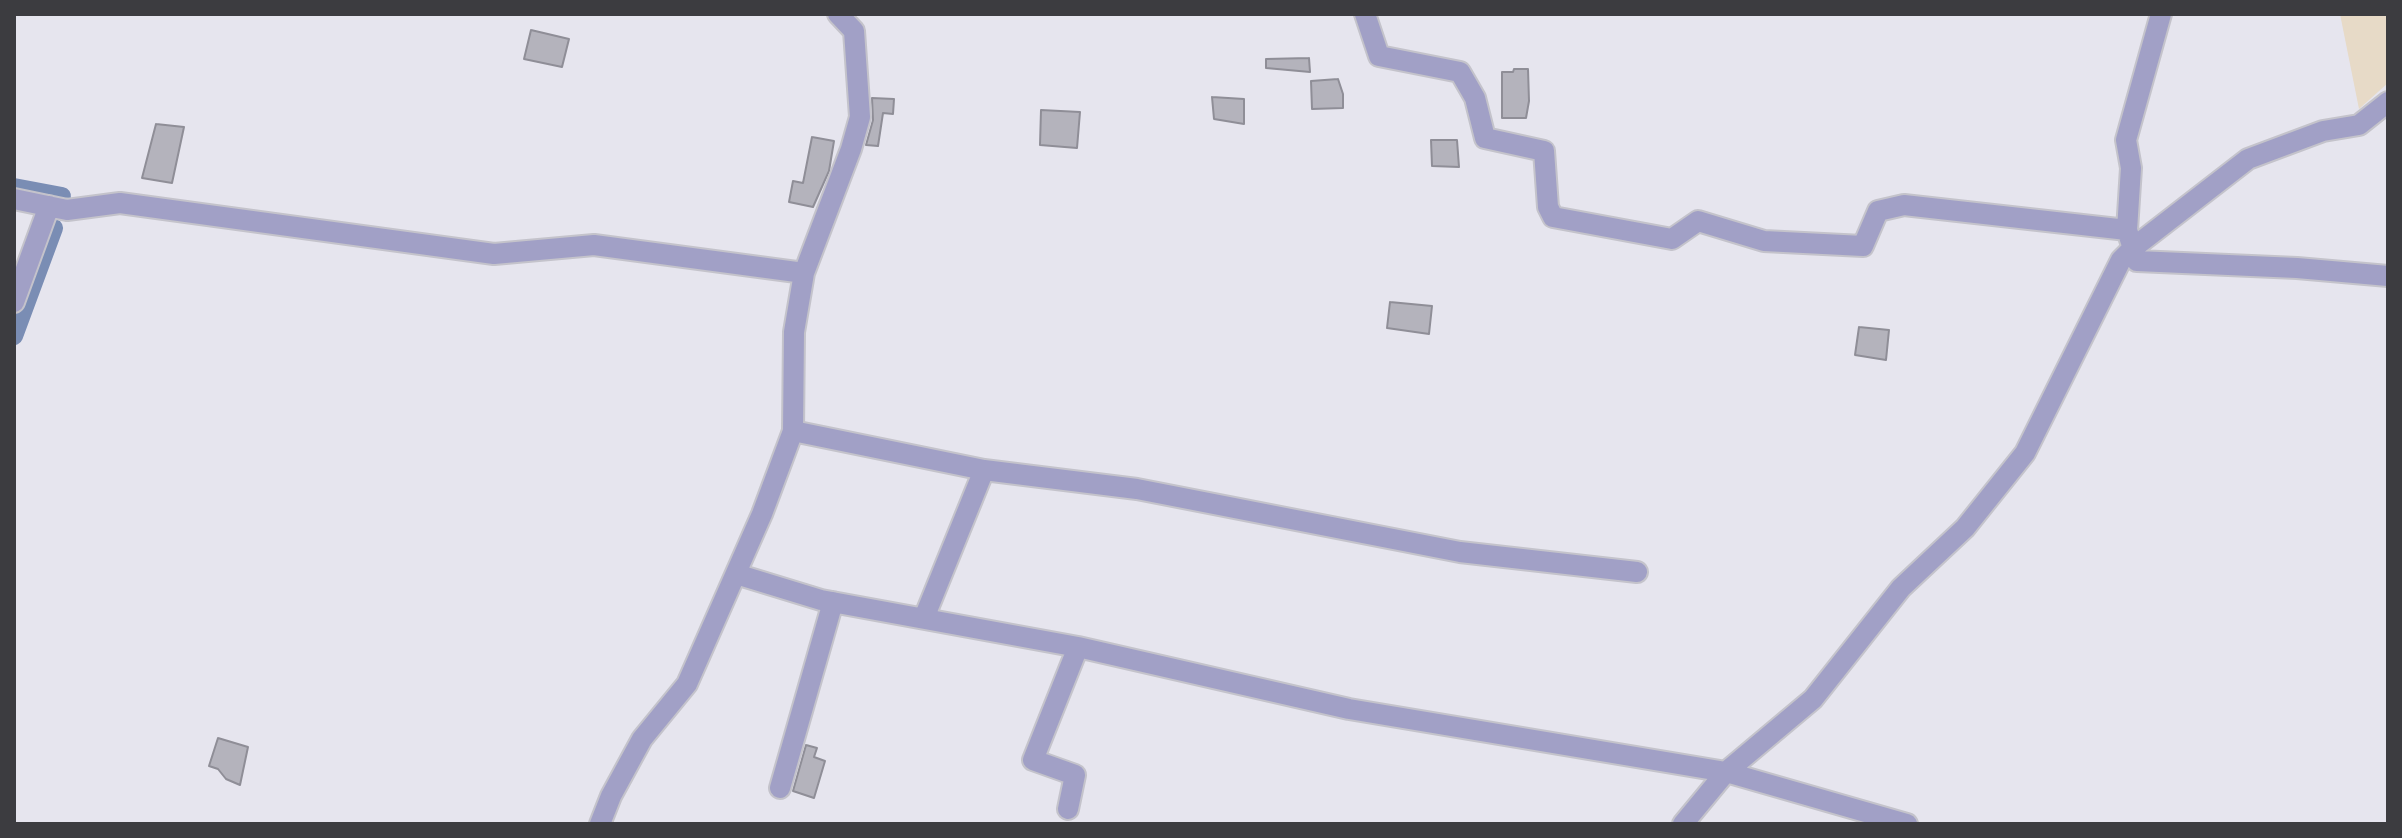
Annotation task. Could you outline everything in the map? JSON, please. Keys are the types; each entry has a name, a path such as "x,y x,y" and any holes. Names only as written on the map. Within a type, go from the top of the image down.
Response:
{"street":[{"path":"600,824 611,796 642,739 687,684 762,514 793,431 794,332 804,273 860,117 854,31 838,14"},
{"path":"1365,14 1379,56 1460,72 1475,98 1485,138 1544,151 1548,207 1553,217 1672,239 1698,221 1764,241 1863,246 1878,211 1904,205 2130,239"},
{"path":"2161,14 2126,140 2131,168 2130,239 2137,261 2297,268 2388,276"},
{"path":"1683,824 1726,772 1813,699 1901,588 1965,528 2025,453 2130,239 2248,159 2323,131 2359,125 2388,102"},
{"path":"14,199 67,210 120,203 494,254 594,245 804,273"},
{"path":"14,302 49,206"},
{"path":"793,431 984,470 1137,489 1460,552 1637,572"},
{"path":"924,618 984,470"},
{"path":"736,574 833,602 1078,647 1349,709 1726,772 1907,824"},
{"path":"780,788 833,602"},
{"path":"1068,809 1075,775 1033,760 1078,647"}],"shaded area":[{"path":"2340,14 2388,14 2388,83 2359,109"}],"building":[{"path":"531,30 569,39 562,67 524,59"},
{"path":"1309,58 1310,72 1266,68 1266,59"},
{"path":"1514,69 1528,69 1526,118 1502,118 1502,72 1513,72"},
{"path":"1338,79 1343,108 1312,109 1311,81"},
{"path":"1212,97 1244,99 1244,124 1214,119"},
{"path":"872,98 894,99 893,114 883,113 878,146 866,145 873,120"},
{"path":"1041,110 1080,112 1077,148 1040,145"},
{"path":"156,124 184,127 172,183 142,178"},
{"path":"812,137 834,141 829,171 813,207 789,202 793,181 803,183"},
{"path":"1431,140 1457,140 1459,167 1432,166"},
{"path":"1390,302 1432,306 1429,334 1387,328"},
{"path":"1859,327 1889,330 1886,360 1855,355"},
{"path":"218,738 248,747 240,785 209,766"},
{"path":"806,745 817,748 814,757 825,761 814,798 793,791"}],"waterway":[{"path":"14,187 62,196"},
{"path":"14,336 54,228"}]}
